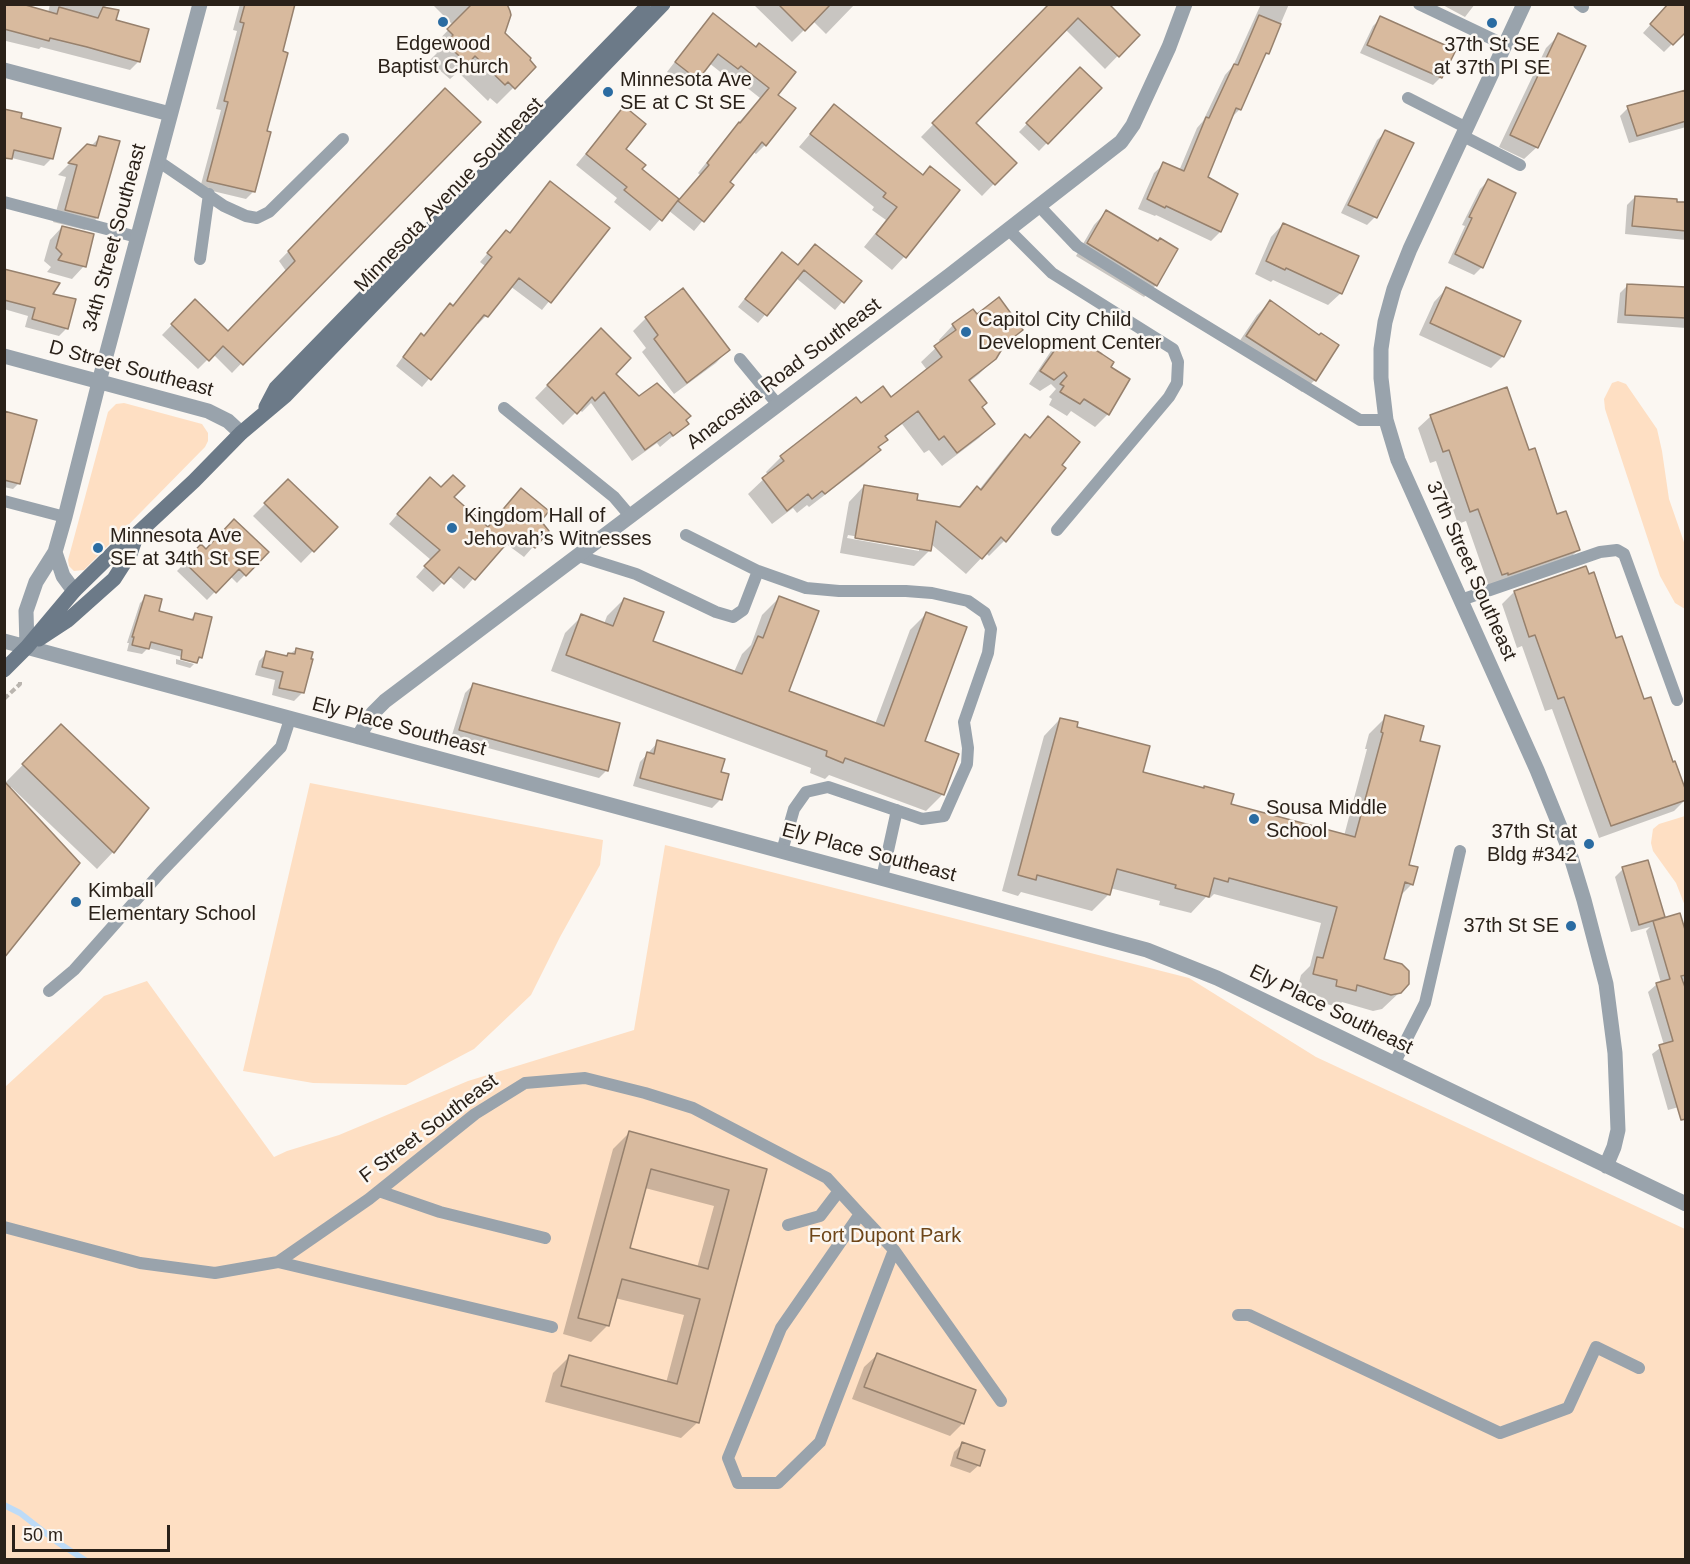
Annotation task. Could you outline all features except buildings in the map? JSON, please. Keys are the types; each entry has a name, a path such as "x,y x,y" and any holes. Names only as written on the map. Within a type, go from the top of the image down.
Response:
{"main road":[{"name":"Minnesota Avenue Southeast","path":"264,412 276,388 648,4"},
{"name":"Minnesota Avenue Southeast","path":"4,670 27,647 74,591 122,544 137,534 241,433 285,396 663,4"},
{"name":"Minnesota Avenue Southeast","path":"27,647 68,620 114,579 130,554 137,534"}],"street":[{"name":"34th Street Southeast","path":"27,647 26,611 36,582 55,552 200,4"},
{"name":"Anacostia Road Southeast","path":"358,737 373,713 385,701 1040,207 1121,142 1133,125 1169,47 1185,4"},
{"name":"37th Street Southeast","path":"1524,4 1403,265 1385,322 1381,357 1382,392 1386,420 1398,460 1532,760 1567,844 1592,928 1607,993 1617,1080 1618,1130 1606,1166"},
{"path":"4,70 170,114"},
{"name":"D Street Southeast","path":"4,356 215,413 241,433"},
{"path":"55,552 63,576 74,591"},
{"name":"Ely Place Southeast","path":"4,641 1147,950 1194,968 1686,1204"}],"lane":[{"path":"1419,4 1505,45"},
{"path":"1408,98 1520,165"},
{"path":"158,161 224,206 256,218 269,212 343,139"},
{"path":"200,260 208,194"},
{"path":"4,202 137,237"},
{"path":"1040,207 1077,246 1160,298 1360,420 1386,420"},
{"path":"1009,230 1052,273 1173,349 1178,362 1177,383 1169,397 1057,530"},
{"path":"740,359 778,405"},
{"path":"504,408 614,497 631,517"},
{"path":"4,501 65,517"},
{"path":"686,535 758,571 806,588 932,593 968,602 985,612 991,629 988,653 964,722 968,748 967,764 944,816 922,819 828,787 806,792 794,809 782,851"},
{"path":"1461,600 1590,555 1617,550 1624,554 1677,699"},
{"path":"579,556 636,574 716,612 734,617 743,609 758,571"},
{"path":"49,991 74,970 161,872 281,747 290,720"},
{"path":"882,878 897,810"},
{"path":"1394,1064 1425,1003 1460,851"},
{"name":"F Street Southeast","path":"4,1227 140,1263 183,1269 215,1273 278,1262 379,1191 475,1114 525,1083 585,1078 693,1107 827,1178 894,1250 1001,1401"},
{"path":"379,1191 441,1212 545,1238"},
{"path":"788,1225 820,1216 839,1191"},
{"path":"860,1214 781,1328 728,1458 738,1483 778,1484 820,1442 894,1250"},
{"path":"278,1262 552,1327"},
{"path":"1238,1315 1249,1316 1500,1433 1568,1408 1596,1347 1639,1368"}],"path":[{"path":"4,699 20,684"}],"green space":[{"path":"1618,381 1626,384 1657,429 1669,499 1685,545 1685,609 1675,603 1660,576 1605,409 1604,399 1612,383"},
{"path":"124,403 202,424 208,433 208,441 205,447 84,570 74,571 69,566 68,560 108,412 116,404"},
{"path":"310,783 603,840 600,865 531,995 474,1049 406,1085 313,1083 243,1071"},
{"path":"1686,816 1685,906 1676,883 1653,851 1651,843 1653,829 1659,824"},
{"name":"Fort Dupont Park","path":"665,845 1189,978 1316,1057 1685,1229 1685,1559 5,1560 5,1087 104,996 147,981 274,1157 339,1135 468,1081 634,1030"}],"waterway":[{"path":"4,1505 20,1513 57,1542 85,1560"}],"place":[{"name":"Edgewood Baptist Church","path":"443,22"},
{"name":"37th St SE at 37th Pl SE","path":"1492,23"},
{"name":"Minnesota Ave SE at C St SE","path":"608,92"},
{"name":"Capitol City Child Development Center","path":"966,332"},
{"name":"Kingdom Hall of Jehovah’s Witnesses","path":"452,528"},
{"name":"Minnesota Ave SE at 34th St SE","path":"98,548"},
{"name":"Sousa Middle School","path":"1254,819"},
{"name":"37th St at Bldg #342","path":"1589,844"},
{"name":"Kimball Elementary School","path":"76,902"},
{"name":"37th St SE","path":"1571,926"}]}
